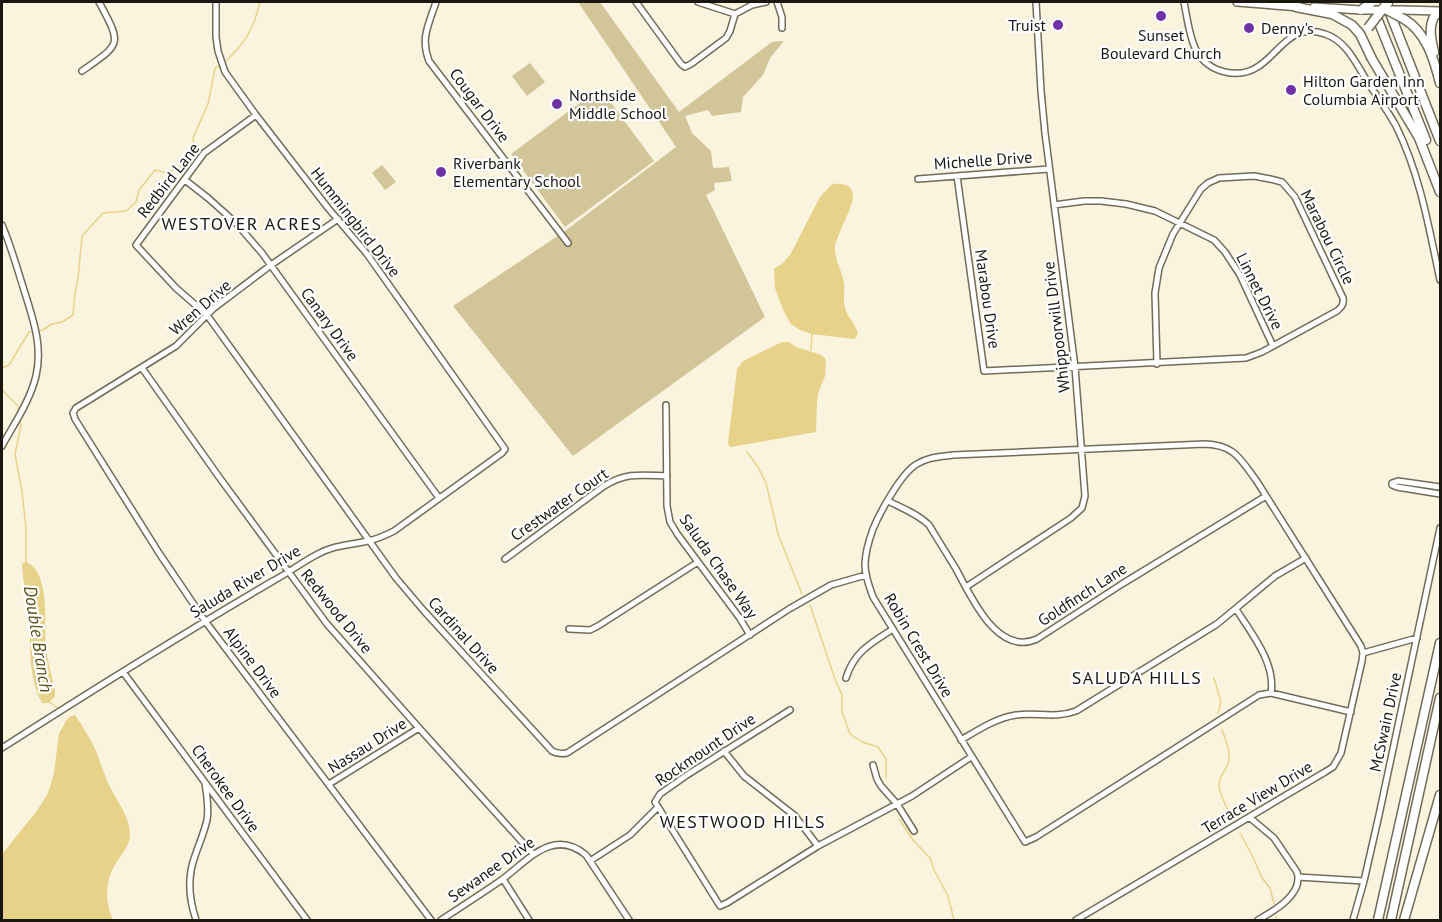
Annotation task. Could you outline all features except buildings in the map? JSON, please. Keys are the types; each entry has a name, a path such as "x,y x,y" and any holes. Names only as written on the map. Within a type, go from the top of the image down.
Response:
{"highway":[{"path":"1372,2 1429,147 1440,187"},
{"path":"1361,9 1372,2 1386,5 1403,14 1421,34 1435,64"},
{"path":"1372,59 1366,37 1368,27 1386,5"},
{"path":"1386,5 1440,141"},
{"path":"1296,7 1332,14 1352,25 1360,34 1372,59 1412,124 1440,192"},
{"path":"1440,12 1434,16 1430,29 1440,83"},
{"path":"1378,921 1440,643"},
{"path":"1390,921 1440,698"},
{"path":"1404,921 1440,795"}],"main road":[{"path":"1237,2 1361,9 1386,5"},
{"path":"1403,14 1440,12"}],"street":[{"path":"82,71 107,53 115,40 114,29 99,2"},
{"name":"Hummingbird Drive","path":"216,2 216,37 221,65 232,84 367,254 505,449"},
{"name":"Cougar Drive","path":"436,2 425,37 429,61 568,243"},
{"path":"636,2 681,64 685,66 726,38 735,14 752,5 766,2"},
{"path":"698,2 735,14"},
{"path":"777,2 782,17 782,28"},
{"name":"Whippoorwill Drive","path":"966,587 1071,518 1082,508 1085,496 1075,367 1041,92 1036,2"},
{"path":"1184,2 1191,38 1196,50 1206,62 1222,71 1236,74 1254,69 1288,38 1306,32 1330,36 1351,54 1385,107 1408,155 1417,180 1440,280"},
{"name":"Redbird Lane","path":"136,245 204,153 256,115"},
{"name":"Michelle Drive","path":"918,179 1050,169"},
{"name":"Marabou Drive","path":"957,176 984,371 1075,367"},
{"name":"Marabou Circle","path":"1075,367 1157,363 1246,358 1273,346 1342,307 1342,298 1295,197 1278,180 1254,176 1218,178 1201,189 1180,222 1164,254 1156,285 1157,363"},
{"name":"Canary Drive","path":"184,180 236,223 271,266 439,498"},
{"name":"Linnet Drive","path":"1054,205 1083,201 1109,202 1148,209 1180,222 1214,240 1240,275 1273,346"},
{"name":"Wren Drive","path":"76,408 176,346 207,315 338,219"},
{"path":"2,225 34,324 39,355 37,372 31,390 2,446"},
{"name":"Cardinal Drive","path":"136,245 176,288 207,315 396,578 556,753 567,753 789,609 831,585 866,575"},
{"name":"Redwood Drive","path":"142,368 327,624 533,854"},
{"name":"Saluda Chase Way","path":"666,405 667,506 670,522 750,635"},
{"name":"Alpine Drive","path":"76,408 73,413 75,419 159,553 206,621 431,921"},
{"name":"Robin Crest Drive","path":"1271,693 1259,695 1025,842 873,597 865,564 873,528 904,475 916,464 931,458 952,455 1205,444 1221,446 1244,462 1337,607 1363,653"},
{"name":"Saluda River Drive","path":"2,748 315,555 341,545 370,541 394,531 505,449"},
{"name":"Crestwater Court","path":"505,558 603,486 616,479 634,475 667,476"},
{"path":"1440,487 1398,481 1392,483 1397,487 1440,494"},
{"name":"Goldfinch Lane","path":"888,501 929,525 978,608 996,630 1012,640 1029,642 1266,496"},
{"name":"McSwain Drive","path":"1353,921 1364,881 1440,528"},
{"path":"961,740 1006,717 1028,714 1058,716 1076,711 1202,634 1275,576 1306,558"},
{"path":"569,629 590,630 598,626 698,562"},
{"path":"1236,609 1268,663 1272,679 1271,693 1351,712"},
{"path":"846,678 856,657 893,629"},
{"path":"1363,653 1417,638"},
{"name":"Terrace View Drive","path":"1076,921 1333,767 1341,753 1363,653"},
{"name":"Cherokee Drive","path":"123,672 307,921"},
{"name":"Rockmount Drive","path":"590,861 630,835 646,820 658,807 655,802 660,794 790,710"},
{"name":"Nassau Drive","path":"329,784 419,728"},
{"path":"724,751 744,776 795,816 818,846"},
{"path":"658,807 720,906 818,846 931,784 971,757"},
{"path":"873,765 881,786 897,804 914,831"},
{"path":"196,921 190,898 190,883 194,858 207,818 208,801 205,781"},
{"path":"1249,817 1274,838 1298,877 1298,883 1287,901 1258,921"},
{"name":"Sewanee Drive","path":"441,921 503,879 533,854 548,846 565,845 579,849 586,855 629,921"},
{"path":"1298,877 1364,881"},
{"path":"503,879 529,921"}],"shaded area":[{"path":"578,2 600,2 679,112 772,42 784,41 770,58 763,75 743,97 741,112 712,116 708,110 685,116 692,133 711,151 713,168 729,167 732,181 714,183 715,190 706,195 765,317 573,456 453,306 565,231 676,147"},
{"path":"530,63 545,82 527,96 512,76"},
{"path":"600,88 654,161 565,227 511,154"},
{"path":"382,165 396,182 385,190 372,173"}],"water":[{"path":"832,184 848,186 853,194 835,245 835,251 844,283 845,308 858,334 854,339 812,334 800,330 791,324 775,288 774,269 790,255 820,197"},
{"path":"782,342 789,342 825,358 825,376 817,402 816,432 731,447 728,443 737,369 743,361"},
{"path":"26,562 34,567 43,588 46,649 55,691 55,696 49,703 42,703 32,673 22,565"},
{"path":"75,715 96,751 130,829 129,842 110,874 108,882 108,905 113,920 2,920 2,854 47,795 54,773 59,733 67,720"}],"waterway":[{"path":"224,63 247,36 260,2"},
{"path":"41,331 73,315 82,236 103,213 126,211 136,202 139,190 155,170 167,173 189,163 195,154 193,138 208,104 215,68 220,66"},
{"path":"2,368 9,365 31,332"},
{"path":"811,350 812,334"},
{"name":"Double Branch","path":"2,390 18,406 19,412"},
{"name":"Double Branch","path":"20,420 21,426 15,454 26,528 26,563"},
{"path":"747,452 766,483 778,534 802,594"},
{"path":"810,605 842,695 842,712 850,734 862,742 878,747 886,759 886,778"},
{"path":"1214,678 1221,702 1218,713"},
{"name":"Double Branch","path":"48,701 59,709"},
{"path":"1222,730 1228,746 1229,759 1219,786 1222,799 1232,818"},
{"path":"899,819 913,840 930,858 948,896 954,920"},
{"path":"1240,833 1262,878 1270,888 1274,904"}],"place":[{"name":"Sunset Boulevard Church","path":"1161,16"},
{"name":"Truist","path":"1058,25"},
{"name":"Denny's","path":"1249,28"},
{"name":"Hilton Garden Inn Columbia Airport","path":"1291,90"},
{"name":"Northside Middle School","path":"557,104"},
{"name":"Riverbank Elementary School","path":"441,172"}],"district":[{"name":"WESTOVER ACRES","path":"242,224"},
{"name":"SALUDA HILLS","path":"1137,678"},
{"name":"WESTWOOD HILLS","path":"743,822"}]}
